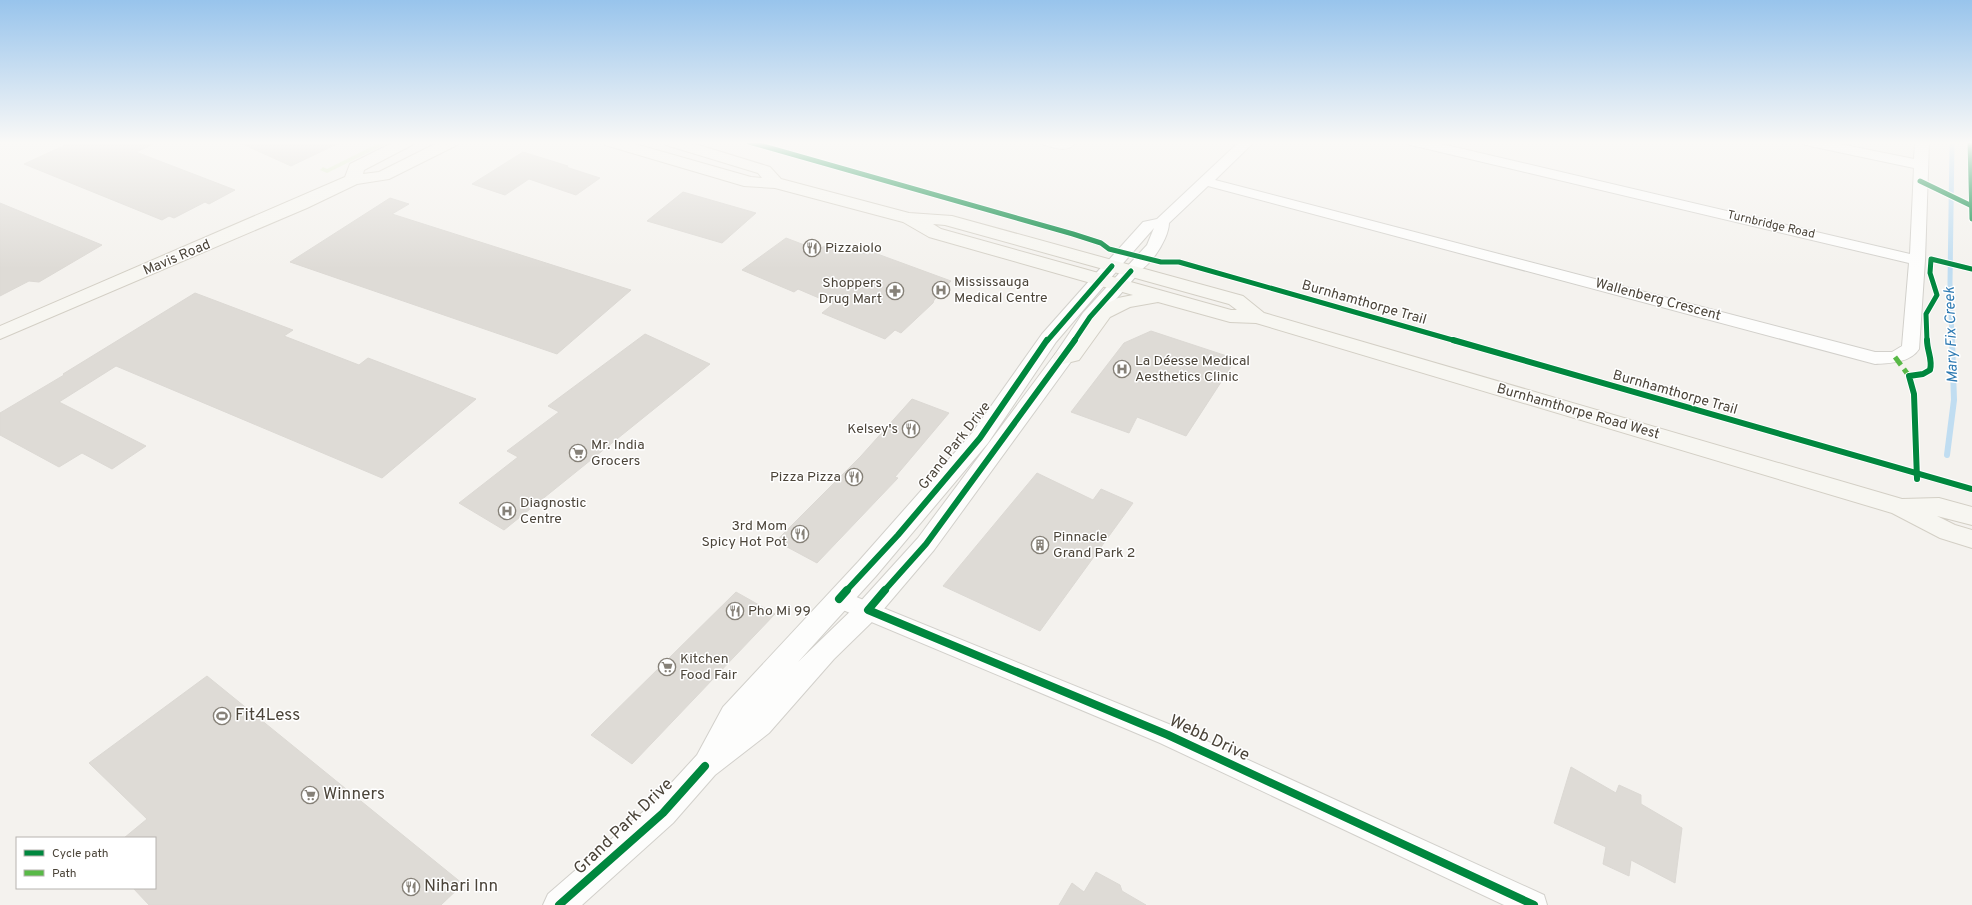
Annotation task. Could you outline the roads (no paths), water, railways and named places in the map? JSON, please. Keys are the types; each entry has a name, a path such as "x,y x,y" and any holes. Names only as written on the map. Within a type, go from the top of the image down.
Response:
{"main road":[{"name":"Mavis Road","path":"0,333 294,208 344,184"},
{"name":"Burnhamthorpe Road West","path":"780,184 909,218 946,220 1236,300 1257,317"},
{"name":"Burnhamthorpe Road West","path":"909,218 935,233 1230,316 1257,317 1900,506 1948,532 1972,539"},
{"path":"1063,358 1072,356 1104,313 1125,302 1157,296"},
{"name":"Burnhamthorpe Road West","path":"1900,506 1939,507 1972,516"}],"street":[{"path":"1112,266 1148,225 1162,222 1201,184"},
{"name":"Wallenberg Crescent","path":"1216,184 1875,358 1895,357 1910,349 1917,260 1920,184"},
{"name":"Turnbridge Road","path":"1595,184 1917,260"},
{"path":"1131,271 1148,253 1163,231 1162,222"},
{"name":"Grand Park Drive","path":"705,766 733,716 815,628 839,598 898,535 980,438 1049,338 1112,266"},
{"name":"Grand Park Drive","path":"559,905 663,813 705,766 759,724 825,651 868,610 926,544 1063,358 1090,317 1131,271"},
{"name":"Webb Drive","path":"839,598 1168,735 1501,898 1534,905"}],"waterway":[{"name":"Mary Fix Creek","path":"1951,184 1950,283 1952,341"},
{"name":"Mary Fix Creek","path":"1947,455 1954,400 1952,340"}],"place":[{"name":"Pizzaiolo","path":"812,248"},
{"name":"Mississauga Medical Centre","path":"941,290"},
{"name":"Shoppers Drug Mart","path":"895,291"},
{"name":"La Déesse Medical Aesthetics Clinic","path":"1122,369"},
{"name":"Kelsey's","path":"911,429"},
{"name":"Mr. India Grocers","path":"578,453"},
{"name":"Pizza Pizza","path":"854,477"},
{"name":"Diagnostic Centre","path":"507,511"},
{"name":"3rd Mom Spicy Hot Pot","path":"800,534"},
{"name":"Pinnacle Grand Park 2","path":"1040,545"},
{"name":"Pho Mi 99","path":"735,611"},
{"name":"Kitchen Food Fair","path":"667,667"},
{"name":"Fit4Less","path":"222,716"},
{"name":"Winners","path":"310,795"},
{"name":"Nihari Inn","path":"411,887"}]}
